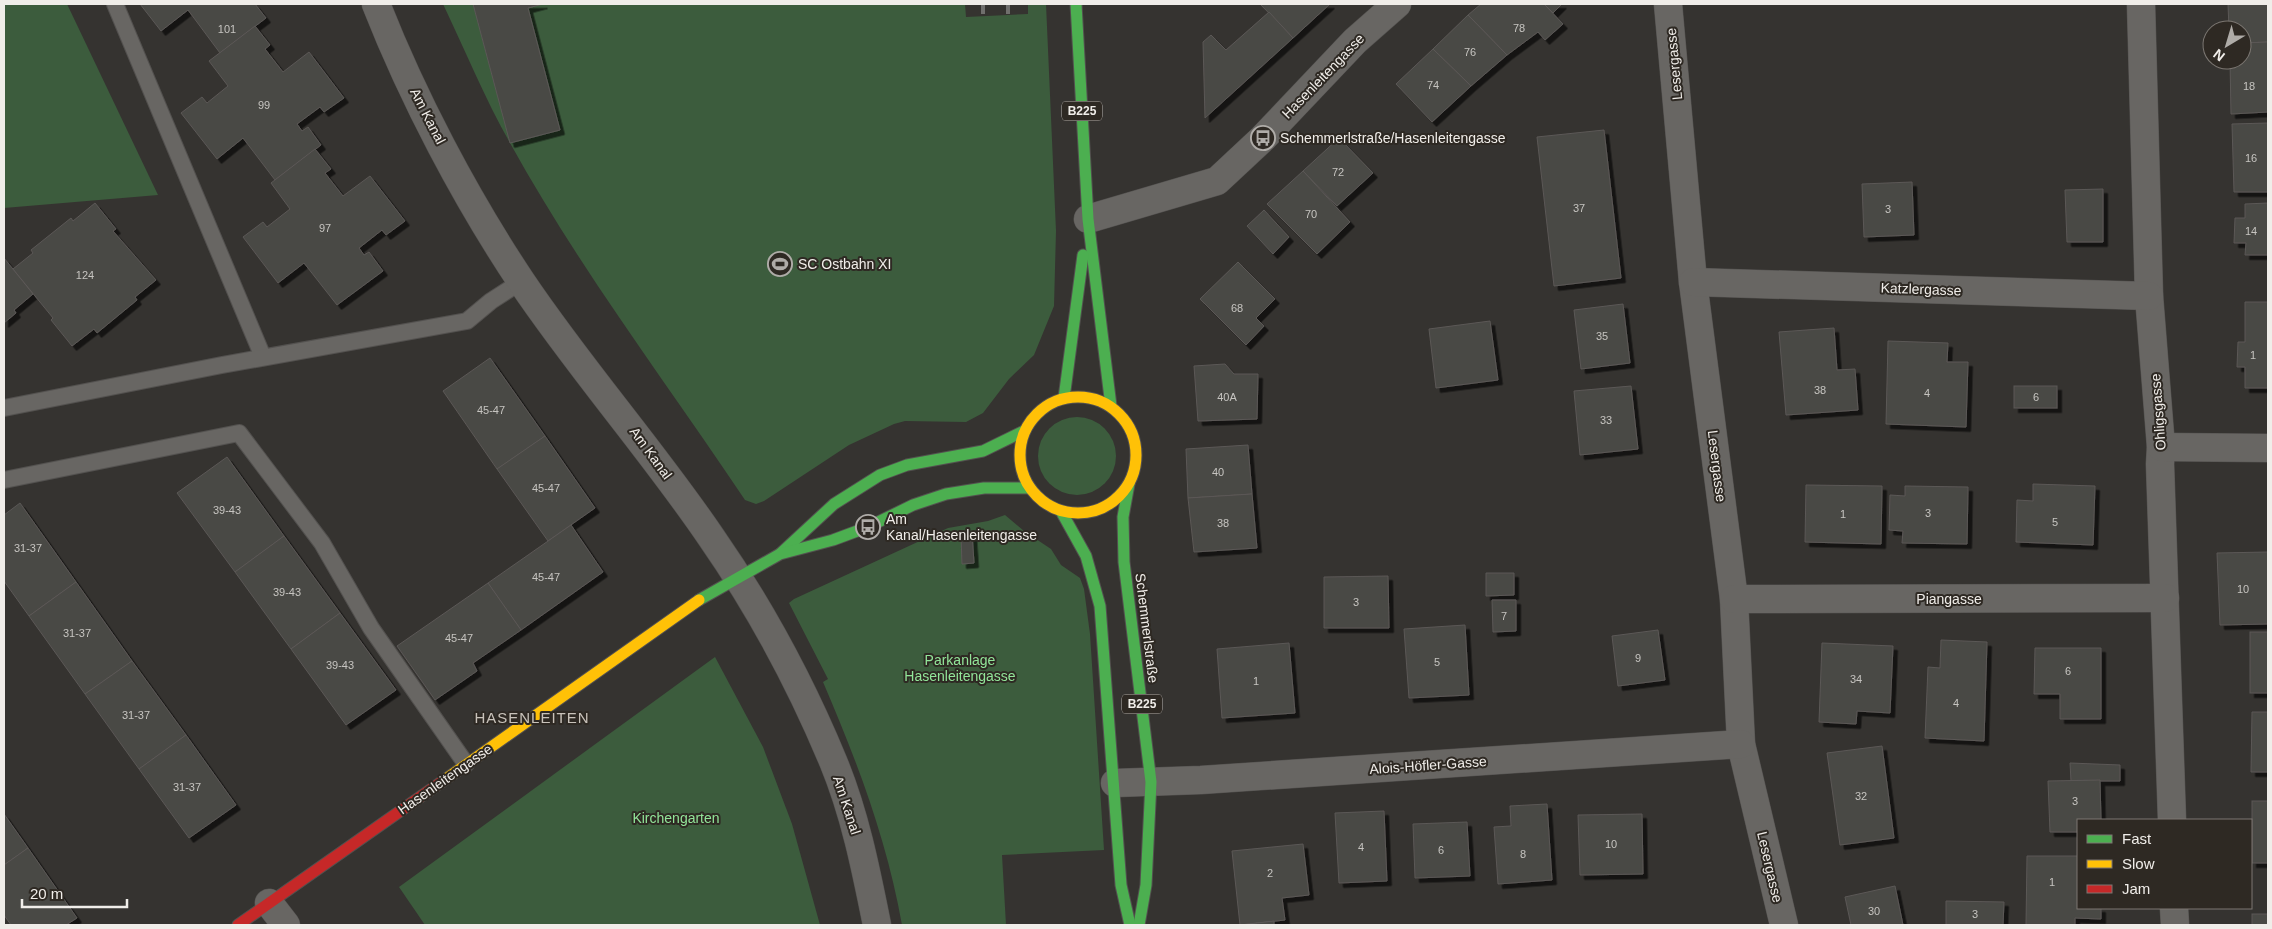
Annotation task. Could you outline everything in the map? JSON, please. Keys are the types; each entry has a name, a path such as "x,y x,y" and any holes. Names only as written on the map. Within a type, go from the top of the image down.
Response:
{"main road":[{"name":"B225","path":"1024,431 1020,452 1022,472 1030,488 1042,501 1061,511 1079,513 1098,510 1115,501 1129,484 1136,465 1136,444 1126,421 1112,406 1088,219 1076,4"},
{"name":"B225","path":"1064,398 1088,219"},
{"path":"1024,431 1034,416 1049,404 1064,398 1087,397 1112,406"},
{"name":"Hasenleitengasse","path":"780,554 816,519 850,493 878,477 897,468 933,459 981,451 1004,443 1024,431"},
{"name":"Schemmerlstraße","path":"1129,484 1124,517 1124,562 1152,782 1146,885 1139,925"},
{"name":"Hasenleitengasse","path":"238,925 703,598 780,554 868,527 913,505 946,494 984,488 1030,488"},
{"name":"B225","path":"1061,511 1075,531 1092,567 1100,606 1115,783 1121,885 1130,925"}],"street":[{"name":"Am Kanal","path":"376,4 388,36 430,122 474,204 522,281 712,537 769,629 833,762 862,850 877,925"},
{"name":"Hasenleitengasse","path":"1088,219 1217,181 1262,138 1355,41 1397,4"},
{"name":"Lesergasse","path":"1668,4 1693,282 1734,599 1741,744 1784,925"},
{"name":"Ohligsgasse","path":"2141,4 2149,296 2161,447 2160,464 2172,819"},
{"name":"Katzlergasse","path":"1693,282 2149,296"},
{"path":"2161,447 2268,448"},
{"name":"Piangasse","path":"1734,599 2165,598"},
{"name":"Alois-Höfler-Gasse","path":"1115,783 1741,744"},
{"path":"270,903 286,925"},
{"path":"2174,909 2175,925"}],"lane":[{"path":"115,4 263,357"},
{"path":"4,408 263,357 468,321 491,301 522,281"},
{"path":"4,480 239,433 322,543 371,628 466,764"}],"green space":[{"path":"4,4 67,4 158,195 4,208"},
{"name":"SC Ostbahn XI","path":"443,4 965,4 966,17 1028,14 1028,4 1046,4 1056,231 1054,306 1034,355 1009,379 983,413 966,422 905,421 894,424 849,445 764,501 756,504 745,500 565,235 492,109"},
{"path":"1077,417 1092,420 1105,428 1113,441 1116,456 1113,471 1105,484 1092,492 1077,495 1062,492 1049,484 1041,471 1038,456 1041,441 1049,428 1062,420"},
{"name":"Parkanlage Hasenleitengasse","path":"1005,515 1024,531 1051,549 1061,565 1080,578 1084,589 1090,634 1104,850 1002,855 1006,925 902,925 888,862 870,801 848,741 823,682 828,679 789,603 948,528 988,521"},
{"name":"Kirchengarten","path":"715,657 763,747 792,824 820,925 425,925 399,887"}],"building":[{"path":"140,4 255,4 266,18 220,53 188,10 161,31"},
{"path":"473,4 543,4 528,8 560,130 510,143"},
{"path":"1260,4 1330,4 1293,38"},
{"path":"1481,4 1544,4 1563,24 1545,40 1538,32 1507,55 1468,15"},
{"path":"1544,4 1562,4 1553,13"},
{"path":"2228,4 2268,4 2268,42 2252,43 2252,20 2229,20"},
{"path":"1269,12 1293,38 1205,118 1203,42 1211,35 1226,50"},
{"path":"1468,15 1507,55 1471,86 1433,49"},
{"path":"255,26 270,45 265,49 283,72 309,52 344,98 324,112 320,107 297,124 302,131 308,127 321,145 275,180 243,138 217,159 181,113 202,97 207,103 228,86 209,61"},
{"path":"2268,42 2268,112 2231,114 2230,70 2252,70 2252,43"},
{"path":"1433,49 1471,86 1432,122 1396,84"},
{"path":"2268,123 2268,192 2234,192 2232,124"},
{"path":"1604,130 1621,278 1554,286 1537,137"},
{"path":"1339,138 1373,173 1337,206 1303,171"},
{"path":"315,149 331,169 325,173 343,196 370,176 405,221 386,235 382,230 359,248 364,255 369,252 383,271 337,305 304,263 278,283 243,237 263,222 267,227 290,209 271,183"},
{"path":"1303,171 1350,222 1317,254 1267,204"},
{"path":"1912,182 1914,235 1864,237 1862,184"},
{"path":"2103,189 2103,242 2067,242 2065,190"},
{"path":"95,203 116,229 113,231 156,280 135,297 137,300 97,333 94,329 72,346 51,320 53,318 13,269 33,253 31,250 71,218 73,221"},
{"path":"2268,203 2268,255 2245,255 2246,243 2234,243 2235,218 2245,218 2245,204"},
{"path":"1264,210 1289,237 1273,254 1247,226"},
{"path":"4,258 33,294 14,310 16,313 4,323"},
{"path":"1238,262 1275,299 1256,318 1264,326 1246,345 1200,299"},
{"path":"2245,302 2268,302 2268,388 2245,388 2245,367 2237,367 2238,342 2245,342"},
{"path":"1623,304 1630,363 1581,369 1574,310"},
{"path":"1490,321 1498,380 1436,388 1429,329"},
{"path":"1834,328 1837,370 1855,369 1858,410 1786,415 1779,332"},
{"path":"1888,341 1948,343 1947,362 1968,362 1966,427 1886,424"},
{"path":"490,358 545,436 497,469 443,391"},
{"path":"1225,364 1234,374 1258,374 1257,419 1198,421 1194,366"},
{"path":"1631,386 1638,449 1580,455 1574,391"},
{"path":"2014,386 2057,386 2057,408 2014,408"},
{"path":"545,436 595,508 548,541 497,469"},
{"path":"1248,445 1252,494 1188,498 1186,449"},
{"path":"227,457 284,536 235,572 177,493"},
{"path":"2033,484 2095,486 2093,545 2016,542 2017,500 2033,501"},
{"path":"1806,485 1882,486 1881,544 1805,542"},
{"path":"1905,486 1968,487 1967,544 1902,543 1903,531 1889,530 1890,495 1905,496"},
{"path":"1252,494 1257,548 1194,552 1188,498"},
{"path":"20,503 76,582 29,616 4,581 4,515"},
{"path":"571,525 603,572 521,630 488,583"},
{"path":"972,533 974,563 962,564 961,535"},
{"path":"284,536 340,613 291,649 235,572"},
{"path":"2268,552 2268,624 2220,625 2217,553"},
{"path":"1486,573 1514,573 1514,595 1486,596"},
{"path":"1388,576 1389,628 1324,628 1324,577"},
{"path":"76,582 132,661 85,694 29,616"},
{"path":"488,583 521,630 473,663 477,671 435,700 397,646"},
{"path":"1492,600 1516,600 1516,631 1493,632"},
{"path":"340,613 396,690 346,725 291,649"},
{"path":"1465,625 1469,695 1409,698 1404,629"},
{"path":"1658,630 1665,680 1618,686 1612,636"},
{"path":"2250,632 2268,632 2268,693 2250,693"},
{"path":"1941,640 1987,642 1984,741 1925,738 1928,667 1940,668"},
{"path":"1289,643 1295,713 1222,718 1217,649"},
{"path":"1822,643 1893,646 1890,713 1857,711 1856,724 1819,722"},
{"path":"2035,648 2101,648 2101,719 2060,719 2060,694 2034,694"},
{"path":"132,661 186,735 139,769 85,694"},
{"path":"2252,712 2268,712 2268,772 2251,772"},
{"path":"186,735 236,805 189,838 139,769"},
{"path":"1882,746 1894,838 1840,845 1827,753"},
{"path":"2070,763 2120,765 2120,781 2071,781"},
{"path":"2100,780 2101,819 2077,819 2077,832 2050,832 2048,781"},
{"path":"2252,801 2268,801 2268,863 2252,863"},
{"path":"1547,804 1552,880 1498,884 1494,827 1511,826 1510,806"},
{"path":"1384,811 1387,881 1339,883 1335,813"},
{"path":"4,814 28,848 4,865"},
{"path":"1642,814 1643,874 1580,875 1578,815"},
{"path":"1467,822 1470,876 1415,878 1413,824"},
{"path":"1303,844 1309,895 1282,898 1285,920 1240,925 1232,851"},
{"path":"28,848 77,918 66,925 11,925 4,915 4,865"},
{"path":"2027,856 2077,856 2077,909 2101,909 2101,919 2075,918 2075,925 2026,925"},
{"path":"1895,886 1903,925 1851,925 1845,897"},
{"path":"1946,901 2004,902 2003,925 1946,925"},
{"path":"2252,914 2268,914 2268,925 2252,925"},
{"path":"1274,921 1274,925 1240,925"}],"railway":[{"path":"983,4 983,17"},
{"path":"1008,4 1008,16"}],"traffic: fast":[{"path":"1076,4 1088,219 1111,406"},
{"path":"1064,398 1083,255"},
{"path":"781,553 834,504 880,475 907,465 983,451 1024,431"},
{"path":"1129,484 1123,517 1124,562 1151,782 1146,885 1139,925"},
{"path":"699,600 780,554 833,540 868,527 913,505 946,494 984,488 1030,488"},
{"path":"1061,511 1086,556 1100,606 1121,885 1130,925"}],"traffic: slow":[{"path":"1078,397 1100,401 1119,414 1132,433 1136,455 1132,477 1119,496 1100,509 1078,513 1056,509 1037,496 1024,477 1020,455 1024,433 1037,414 1056,401 1078,397"},
{"path":"443,781 699,600"}],"traffic: jam":[{"path":"238,925 443,781"}],"place":[{"name":"Schemmerlstraße/Hasenleitengasse","path":"1263,138"},
{"name":"SC Ostbahn XI","path":"780,264"},
{"name":"Am Kanal/Hasenleitengasse","path":"868,527"}],"district":[{"name":"HASENLEITEN","path":"532,718"}]}
